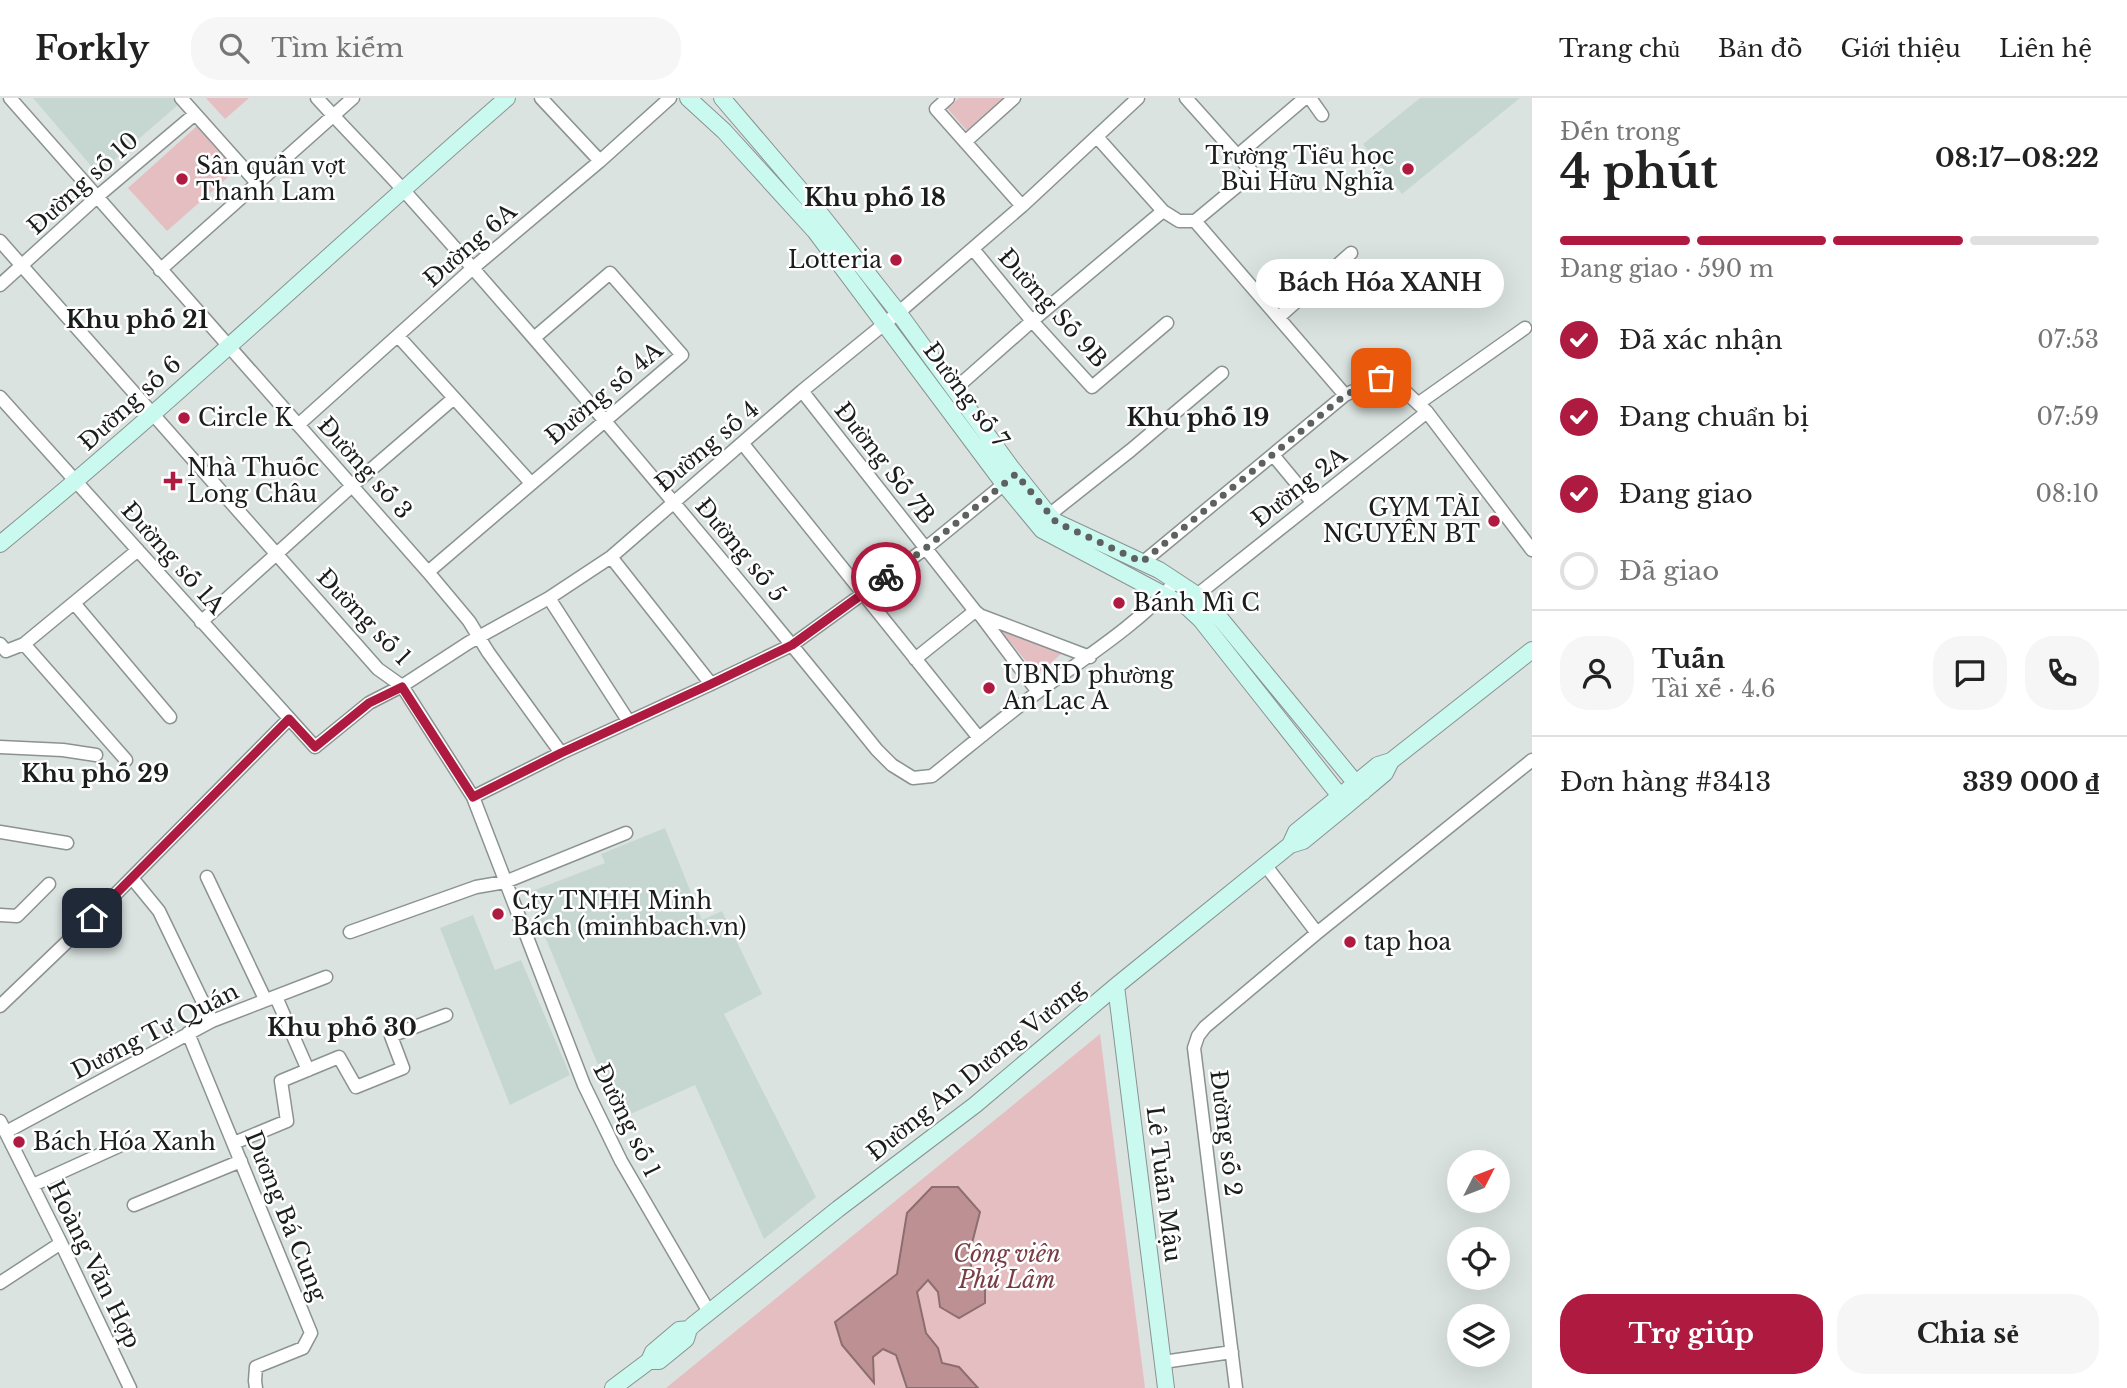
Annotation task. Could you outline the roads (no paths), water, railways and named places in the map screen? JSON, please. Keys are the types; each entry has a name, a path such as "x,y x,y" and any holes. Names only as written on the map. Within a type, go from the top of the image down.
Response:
{"main road":[{"name":"Đường số 6","path":"0,544 229,347 507,98"},
{"name":"Đường số 7","path":"688,98 724,131 815,231 1010,479 1056,522 1142,562 1171,588 1201,620 1344,800"},
{"name":"Đường số 7","path":"722,98 815,207 955,389 1042,530 1171,588 1197,595 1219,617 1359,787"},
{"name":"Đường An Dương Vương","path":"613,1388 649,1360 653,1352 679,1330 688,1329 838,1209 975,1105 1116,986 1266,866 1290,845 1296,832 1359,787 1385,773 1391,761 1532,650"},
{"name":"Lê Tuấn Mậu","path":"1116,986 1166,1388"}],"street":[{"name":"Đường số 3","path":"10,98 428,572 480,636 488,652 561,753"},
{"path":"181,98 257,183"},
{"name":"Đường số 5","path":"317,98 403,189 604,419 877,750 892,765 913,778 932,776 1038,692 1090,657 1171,588"},
{"path":"160,270 353,98"},
{"path":"541,98 600,160"},
{"name":"Đường 6A","path":"298,425 472,268 670,98"},
{"path":"948,98 936,109 1022,206"},
{"path":"965,142 1014,98"},
{"name":"Đường số 4","path":"315,747 369,703 402,687 480,636 549,598 611,557 802,391 973,249 1138,98"},
{"path":"1097,137 1163,211 1179,221 1195,221 1253,173 1186,98"},
{"path":"1238,155 1305,98"},
{"path":"1310,98 1322,115"},
{"name":"Đường số 10","path":"0,285 98,196 195,114"},
{"path":"955,389 1163,211"},
{"path":"1195,221 1345,395"},
{"name":"Đường số 1","path":"0,241 276,555 379,669 402,687 473,797 584,1085 621,1161 709,1312"},
{"name":"Đường Số 9B","path":"973,249 1032,321 1092,387 1167,323"},
{"path":"1279,317 1352,253"},
{"name":"Đường số 4A","path":"428,572 682,355 610,273 534,338"},
{"name":"Đường 2A","path":"1197,595 1423,407 1525,328"},
{"path":"398,336 531,483"},
{"path":"1049,515 1132,450 1222,373"},
{"path":"1142,562 1345,395 1381,378 1395,382 1423,407 1532,550"},
{"name":"Đường Số 7B","path":"802,391 1038,692"},
{"path":"201,622 454,398"},
{"name":"Đường số 1A","path":"3,405 76,481 315,747"},
{"path":"743,444 979,738"},
{"path":"1273,456 1312,502"},
{"path":"473,797 792,645 926,548 1010,479"},
{"path":"0,644 6,651 24,644 138,550"},
{"path":"611,557 711,684"},
{"path":"549,598 629,722"},
{"path":"74,603 170,716"},
{"path":"915,659 978,613 1090,657"},
{"path":"24,644 126,761"},
{"path":"0,1006 132,878 289,719"},
{"path":"0,747 63,750 96,755"},
{"name":"Đường số 2","path":"1236,1388 1194,1048 1198,1036 1205,1027 1317,933 1532,760"},
{"path":"0,832 67,842"},
{"path":"350,932 476,887 505,883 626,833"},
{"path":"1266,866 1317,933"},
{"path":"207,877 308,1070"},
{"path":"132,878 159,911 212,1021"},
{"path":"0,915 17,916 49,884"},
{"name":"Dương Tự Quán","path":"3,1127 188,1032 326,977"},
{"path":"234,1143 288,1121 281,1082 339,1057 356,1087 404,1068 391,1036 446,1015"},
{"name":"Dương Bá Cung","path":"188,1032 312,1333 303,1348 257,1367 256,1388"},
{"name":"Hoàng Văn Hợp","path":"3,1127 130,1388"},
{"path":"33,1185 119,1146"},
{"path":"134,1205 241,1161"},
{"path":"0,1283 61,1243"},
{"path":"1163,1363 1232,1352"}],"place":[{"name":"Trường Tiểu học Bùi Hữu Nghĩa","path":"1408,169"},
{"name":"Sân quần vợt Thanh Lam","path":"182,179"},
{"name":"Lotteria","path":"896,260"},
{"name":"Bách Hóa XANH","path":"1381,378"},
{"name":"Circle K","path":"184,418"},
{"name":"Nhà Thuốc Long Châu","path":"173,481"},
{"name":"GYM TÀI NGUYÊN BT","path":"1494,521"},
{"name":"Bánh Mì C","path":"1119,603"},
{"name":"UBND phường An Lạc A","path":"989,688"},
{"name":"Cty TNHH Minh Bách (minhbach.vn)","path":"498,914"},
{"name":"tap hoa","path":"1350,942"},
{"name":"Bách Hóa Xanh","path":"19,1142"}],"district":[{"name":"Khu phố 18","path":"875,197"},
{"name":"Khu phố 21","path":"137,319"},
{"name":"Khu phố 19","path":"1198,417"},
{"name":"Khu phố 29","path":"95,773"},
{"name":"Khu phố 30","path":"342,1027"}],"park label":[{"name":"Công viên Phú Lâm","path":"1007,1267"}]}
